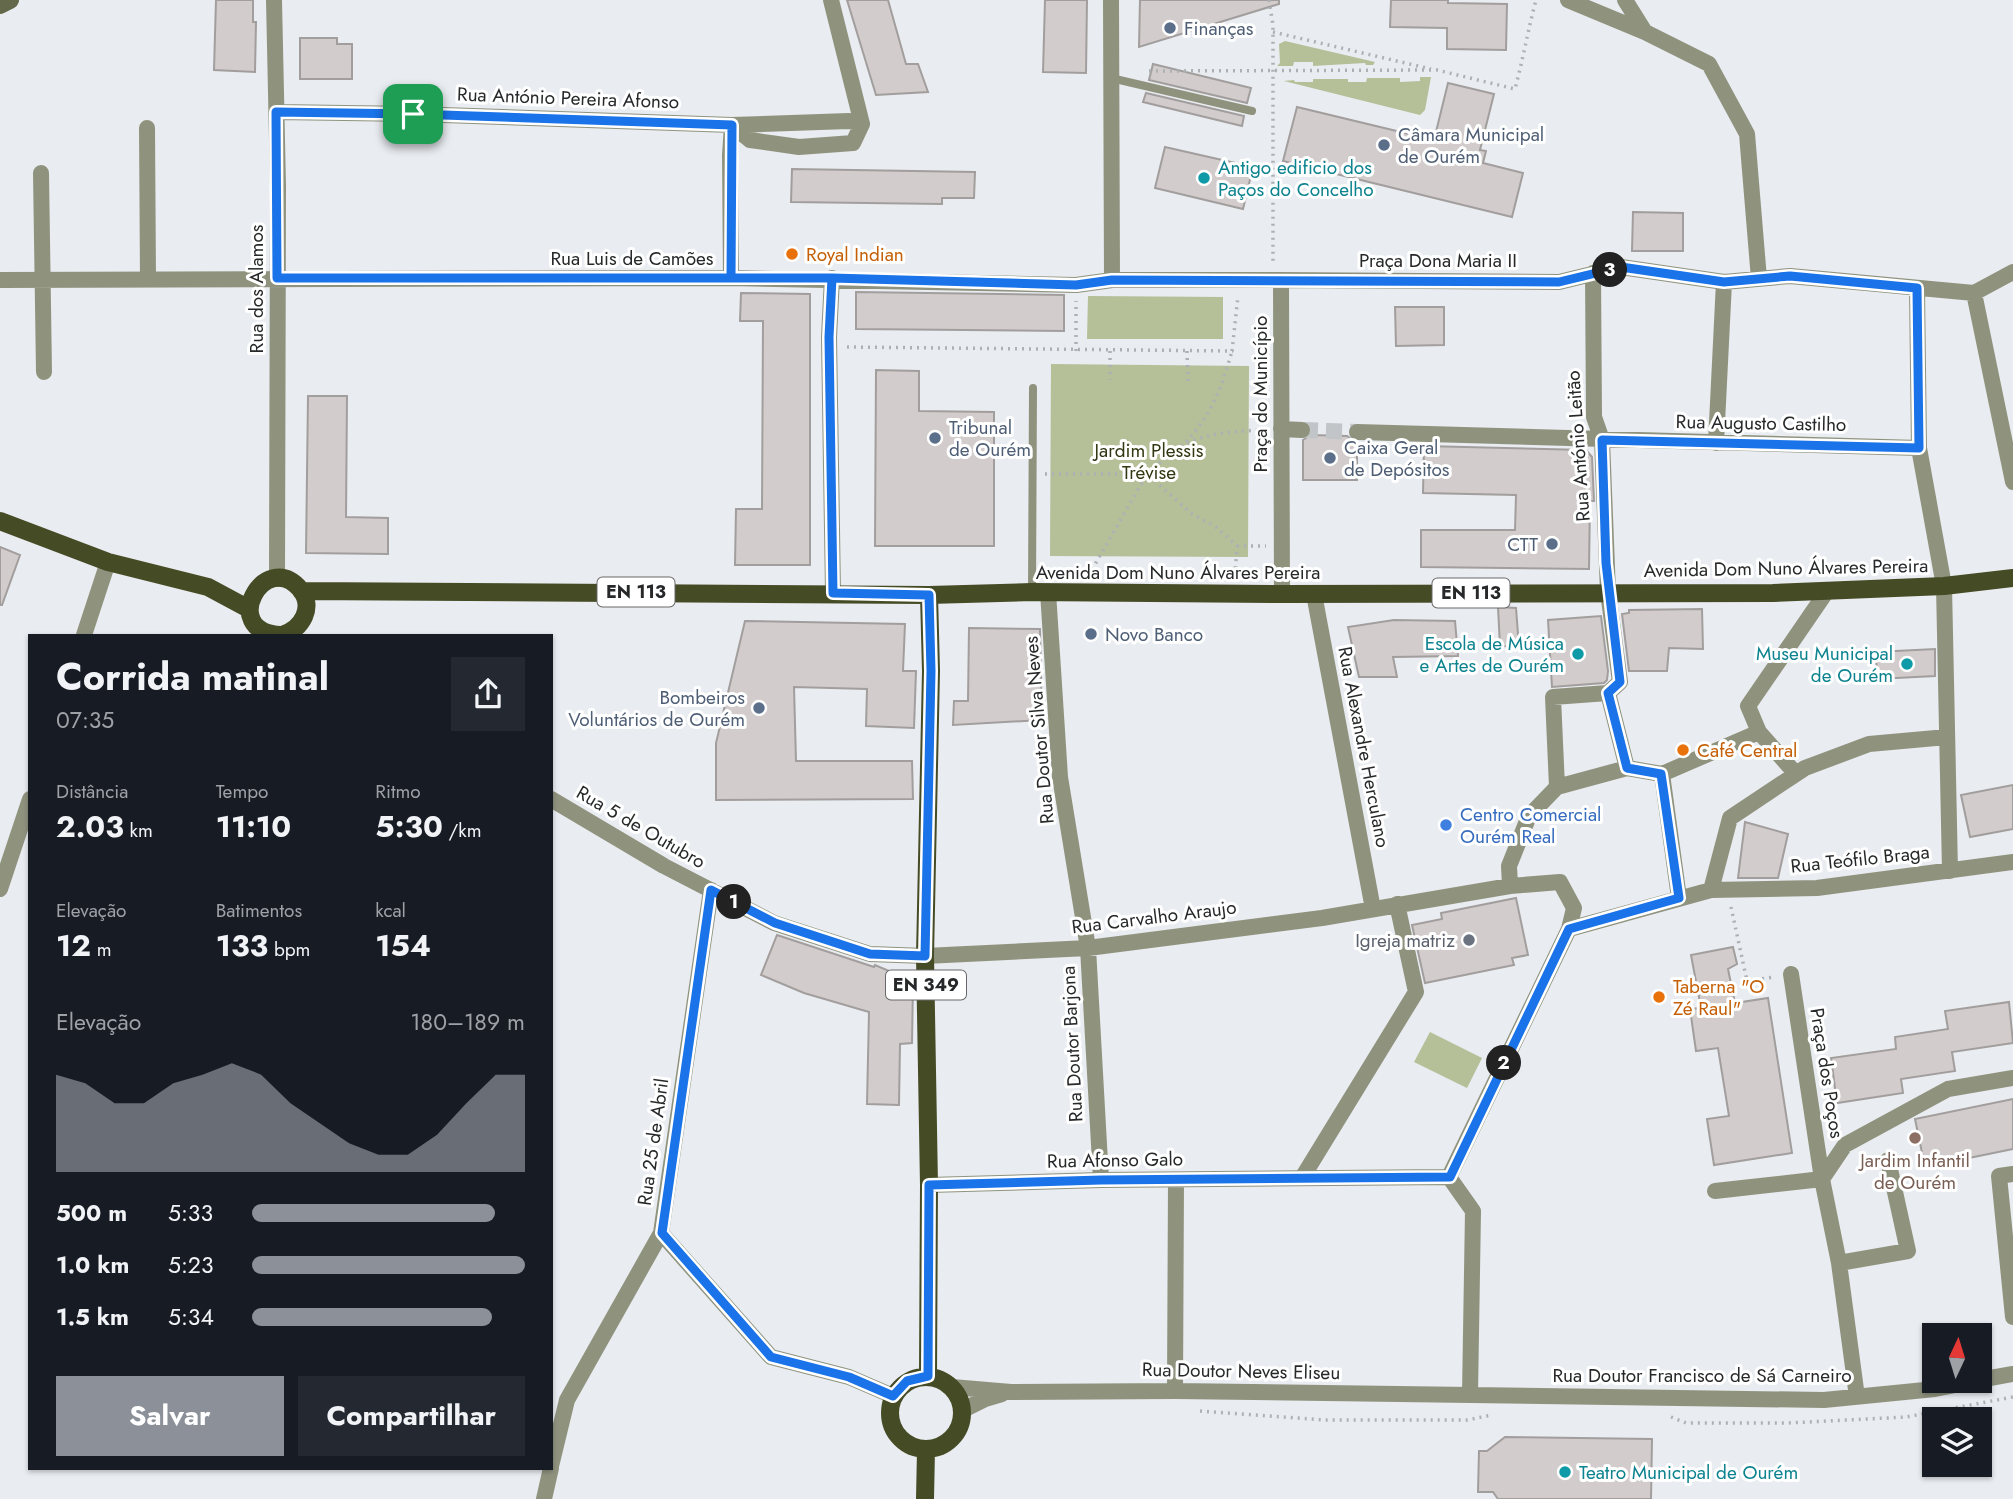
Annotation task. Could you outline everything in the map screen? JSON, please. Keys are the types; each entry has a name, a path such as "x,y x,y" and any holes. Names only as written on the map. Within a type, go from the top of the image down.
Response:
{"main road":[{"path":"0,521 108,562 208,587 249,609"},
{"name":"Avenida Dom Nuno Álvares Pereira","path":"342,590 929,595 1040,592 1314,594 1827,591 1944,586 2013,578"},
{"path":"208,587 258,586 270,579 277,579"},
{"name":"EN 113","path":"277,579 295,584 301,591 342,590"},
{"path":"258,586 250,600 249,609 256,625 270,634"},
{"path":"286,634 302,625 342,590"},
{"path":"301,591 305,597 302,625"},
{"name":"EN 349","path":"928,1376 929,1185 925,956 931,671 929,595"},
{"path":"928,1376 952,1387 963,1410 959,1430 945,1445 926,1450 902,1442 890,1421 893,1396 907,1381 928,1376"},
{"path":"925,1499 926,1450"}],"street":[{"path":"0,5 10,0"},
{"name":"Rua dos Alamos","path":"274,0 277,579"},
{"path":"732,125 750,140 799,147 853,143 862,124 831,0"},
{"path":"1111,0 1112,280 1281,280"},
{"path":"1569,0 1709,64 1747,134 1759,279"},
{"path":"1625,0 1644,32"},
{"name":"Rua António Pereira Afonso","path":"276,112 732,125 849,121 862,124"},
{"path":"731,278 732,125"},
{"path":"147,128 148,279"},
{"path":"41,173 44,372"},
{"name":"Praça Dona Maria II","path":"1281,280 1559,282 1621,267 1724,282 1790,276 1973,293"},
{"path":"2013,272 1973,293 2013,482"},
{"name":"Rua António Leitão","path":"1593,273 1594,417 1602,440 1608,592 1620,682 1608,693"},
{"path":"832,278 830,347 833,593"},
{"name":"Rua Luis de Camões","path":"0,280 832,278 1076,285 1112,280"},
{"name":"Praça do Município","path":"1281,280 1282,594"},
{"path":"1716,443 1724,282"},
{"path":"1917,288 1919,448 1944,586 1950,871"},
{"path":"1281,429 1302,430"},
{"name":"Rua Augusto Castilho","path":"1357,432 1919,448"},
{"path":"84,634 108,562"},
{"path":"1796,774 1759,732 1748,706 1827,591"},
{"name":"Rua Doutor Silva Neves","path":"1040,592 1060,777 1088,948"},
{"name":"Rua Alexandre Herculano","path":"1314,594 1373,909"},
{"path":"1557,787 1553,697 1608,693 1627,768"},
{"path":"1510,886 1509,866 1529,816 1557,787 1627,768 1661,774 1759,732"},
{"path":"1718,889 1730,818 1805,768 1869,744 1947,737"},
{"path":"1661,774 1679,898"},
{"name":"Rua 5 de Outubro","path":"553,800 664,866 711,890"},
{"path":"0,889 28,805"},
{"name":"Rua Teófilo Braga","path":"1569,929 1718,889 1817,888 2013,862"},
{"name":"Rua Carvalho Araujo","path":"711,890 775,923 870,954 925,956 1088,948 1322,918 1510,886 1560,883 1574,908 1569,929"},
{"name":"Rua 25 de Abril","path":"711,890 662,1233 771,1357 849,1377 893,1396"},
{"path":"1302,1178 1416,992 1397,904"},
{"path":"1470,1395 1473,1211 1450,1177 1569,929"},
{"name":"Rua Doutor Barjona","path":"1088,948 1101,1180"},
{"name":"Praça dos Poços","path":"1791,974 1822,1179 1839,1263 1857,1397"},
{"path":"1715,1191 1822,1179 1845,1145 1948,1089 2013,1078"},
{"path":"1839,1263 1908,1251 1888,1160"},
{"path":"2013,1174 1998,1176 2013,1317"},
{"name":"Rua Afonso Galo","path":"929,1185 1101,1180 1450,1177"},
{"path":"1175,1391 1176,1180"},
{"path":"553,1458 566,1400 662,1233"},
{"name":"Rua Doutor Francisco de Sá Carneiro","path":"1992,1378 2013,1374"},
{"name":"Rua Doutor Neves Eliseu","path":"952,1387 1011,1392 1470,1395"},
{"name":"Rua Doutor Francisco de Sá Carneiro","path":"1470,1395 1824,1400 1922,1390"},
{"name":"Rua Doutor Neves Eliseu","path":"963,1410 985,1399 1011,1392"},
{"path":"544,1499 550,1470"}],"lane":[{"path":"1111,78 1252,111"},
{"path":"1033,388 1032,474 1040,592"}],"path":[{"path":"1253,281 1252,265 1273,266 1273,32 1269,0"},
{"path":"1273,32 1516,89 1536,0"},
{"path":"1137,83 1146,71 1437,70"},
{"path":"1076,297 1076,351"},
{"path":"1088,592 1090,573 1147,474 1185,444 1204,420 1219,394 1232,351 1238,297"},
{"path":"830,347 1232,351"},
{"path":"1110,351 1110,380"},
{"path":"1187,351 1188,381"},
{"path":"1185,444 1235,431 1281,429"},
{"path":"1032,474 1147,474 1192,514 1216,527 1237,545 1234,594"},
{"path":"1718,889 1747,981 1791,974"}],"green space":[{"path":"1285,41 1375,62 1373,65 1365,63 1313,66 1313,62 1294,62 1293,66 1277,66 1280,63 1279,44"},
{"path":"1420,77 1431,77 1425,110 1420,115 1284,81 1348,79 1348,82 1366,82 1367,78 1400,78 1400,82 1420,81"},
{"path":"1088,296 1223,297 1223,339 1087,339"},
{"name":"Jardim Plessis Trévise","path":"1051,364 1249,366 1248,557 1050,556"},
{"path":"1430,1032 1482,1058 1467,1088 1414,1062"}],"building":[{"path":"216,0 253,0 253,22 256,22 255,72 214,70"},
{"path":"847,0 888,0 906,64 918,64 928,92 876,95"},
{"path":"1045,0 1087,0 1086,73 1043,72"},
{"name":"Finanças","path":"1140,0 1279,0 1279,4 1139,47"},
{"path":"1391,0 1507,4 1506,50 1447,49 1447,28 1390,27"},
{"path":"300,38 337,38 337,44 352,44 352,79 300,79"},
{"path":"1153,64 1251,88 1247,103 1149,80"},
{"name":"Câmara Municipal de Ourém","path":"1448,83 1494,94 1480,150 1486,151 1483,163 1523,173 1512,217 1283,161 1297,107 1434,140"},
{"path":"1146,93 1244,116 1242,126 1143,102"},
{"name":"Antigo edificio dos Paços do Concelho","path":"1165,147 1253,167 1243,209 1155,188"},
{"path":"792,169 975,172 974,198 942,198 942,204 791,202"},
{"path":"1633,212 1683,213 1683,251 1632,251"},
{"path":"856,292 1064,295 1064,331 856,329"},
{"path":"741,293 810,294 810,565 735,565 736,509 762,509 763,321 740,321"},
{"path":"1395,307 1444,307 1444,345 1396,346"},
{"name":"Tribunal de Ourém","path":"876,370 919,371 919,411 994,412 994,546 875,546"},
{"path":"308,396 347,396 346,517 388,518 388,554 306,553"},
{"name":"Caixa Geral de Depósitos","path":"1311,435 1347,436 1357,443 1357,480 1303,480 1303,440"},
{"path":"1424,446 1586,450 1592,457 1594,501 1590,501 1589,569 1421,567 1421,530 1515,530 1516,495 1423,493"},
{"path":"0,547 20,555 2,605 0,605"},
{"path":"1498,607 1516,608 1519,647 1500,646"},
{"path":"1702,609 1703,649 1669,648 1667,671 1629,671 1622,614 1629,613 1629,610"},
{"name":"Escola de Música e Artes de Ourém","path":"1601,616 1607,680 1604,683 1552,687 1548,620"},
{"path":"1394,620 1455,621 1458,656 1393,657 1397,677 1359,677 1348,627"},
{"name":"Bombeiros Voluntários de Ourém","path":"745,621 905,624 903,671 916,671 914,728 866,726 867,689 794,687 796,761 912,761 913,799 716,800 716,743"},
{"path":"969,628 1040,629 1042,720 953,725 954,701 968,701"},
{"name":"Museu Municipal de Ourém","path":"1935,649 1935,676 1877,679 1876,652"},
{"path":"2013,785 2013,829 1970,837 1961,795"},
{"path":"1745,822 1788,834 1778,878 1738,878"},
{"name":"Igreja matriz","path":"1516,898 1528,955 1512,958 1514,965 1425,983 1412,925 1442,919 1441,913"},
{"path":"777,935 874,967 875,965 906,978 913,984 912,1043 900,1044 899,1105 867,1104 869,1012 804,993 761,975"},
{"path":"1733,947 1737,964 1728,969 1735,1003 1768,998 1792,1153 1714,1165 1707,1119 1729,1116 1718,1048 1696,1051 1690,1009 1701,1008 1691,955"},
{"path":"2009,1002 2013,1043 1952,1052 1955,1071 1901,1079 1903,1093 1837,1103 1831,1058 1896,1049 1895,1037 1948,1029 1945,1011"},
{"path":"2013,1099 2013,1149 1925,1167 1915,1119"},
{"name":"Teatro Municipal de Ourém","path":"1505,1437 1652,1439 1651,1499 1498,1499 1493,1492 1478,1492 1479,1451 1487,1451"}],"tunnel":[{"path":"1302,430 1357,432"}],"place":[{"name":"Finanças","path":"1170,28"},
{"name":"Câmara Municipal de Ourém","path":"1384,145"},
{"name":"Antigo edificio dos Paços do Concelho","path":"1204,178"},
{"name":"Royal Indian","path":"792,254"},
{"name":"Tribunal de Ourém","path":"935,438"},
{"name":"Caixa Geral de Depósitos","path":"1330,458"},
{"name":"CTT","path":"1552,544"},
{"name":"Novo Banco","path":"1091,634"},
{"name":"Escola de Música e Artes de Ourém","path":"1578,654"},
{"name":"Museu Municipal de Ourém","path":"1907,664"},
{"name":"Bombeiros Voluntários de Ourém","path":"759,708"},
{"name":"Café Central","path":"1683,750"},
{"name":"Centro Comercial Ourém Real","path":"1446,825"},
{"name":"Igreja matriz","path":"1469,940"},
{"name":"Taberna \"O Zé Raul\"","path":"1659,997"},
{"name":"Jardim Infantil de Ourém","path":"1915,1138"},
{"name":"Teatro Municipal de Ourém","path":"1565,1472"}],"route":[{"path":"413,114 276,112 277,278 691,279 832,278 1076,285 1112,280 1559,282 1621,267 1724,282 1790,276 1917,288 1919,448 1602,440 1608,592 1620,682 1608,693 1627,768 1661,774 1679,898 1569,929 1450,1177 1101,1180 929,1185 928,1376 907,1381 893,1396 849,1377 771,1357 662,1233 711,890 775,923 870,954 925,956 931,671 929,595 833,593 829,337 832,278 731,278 732,125 413,114"}]}
